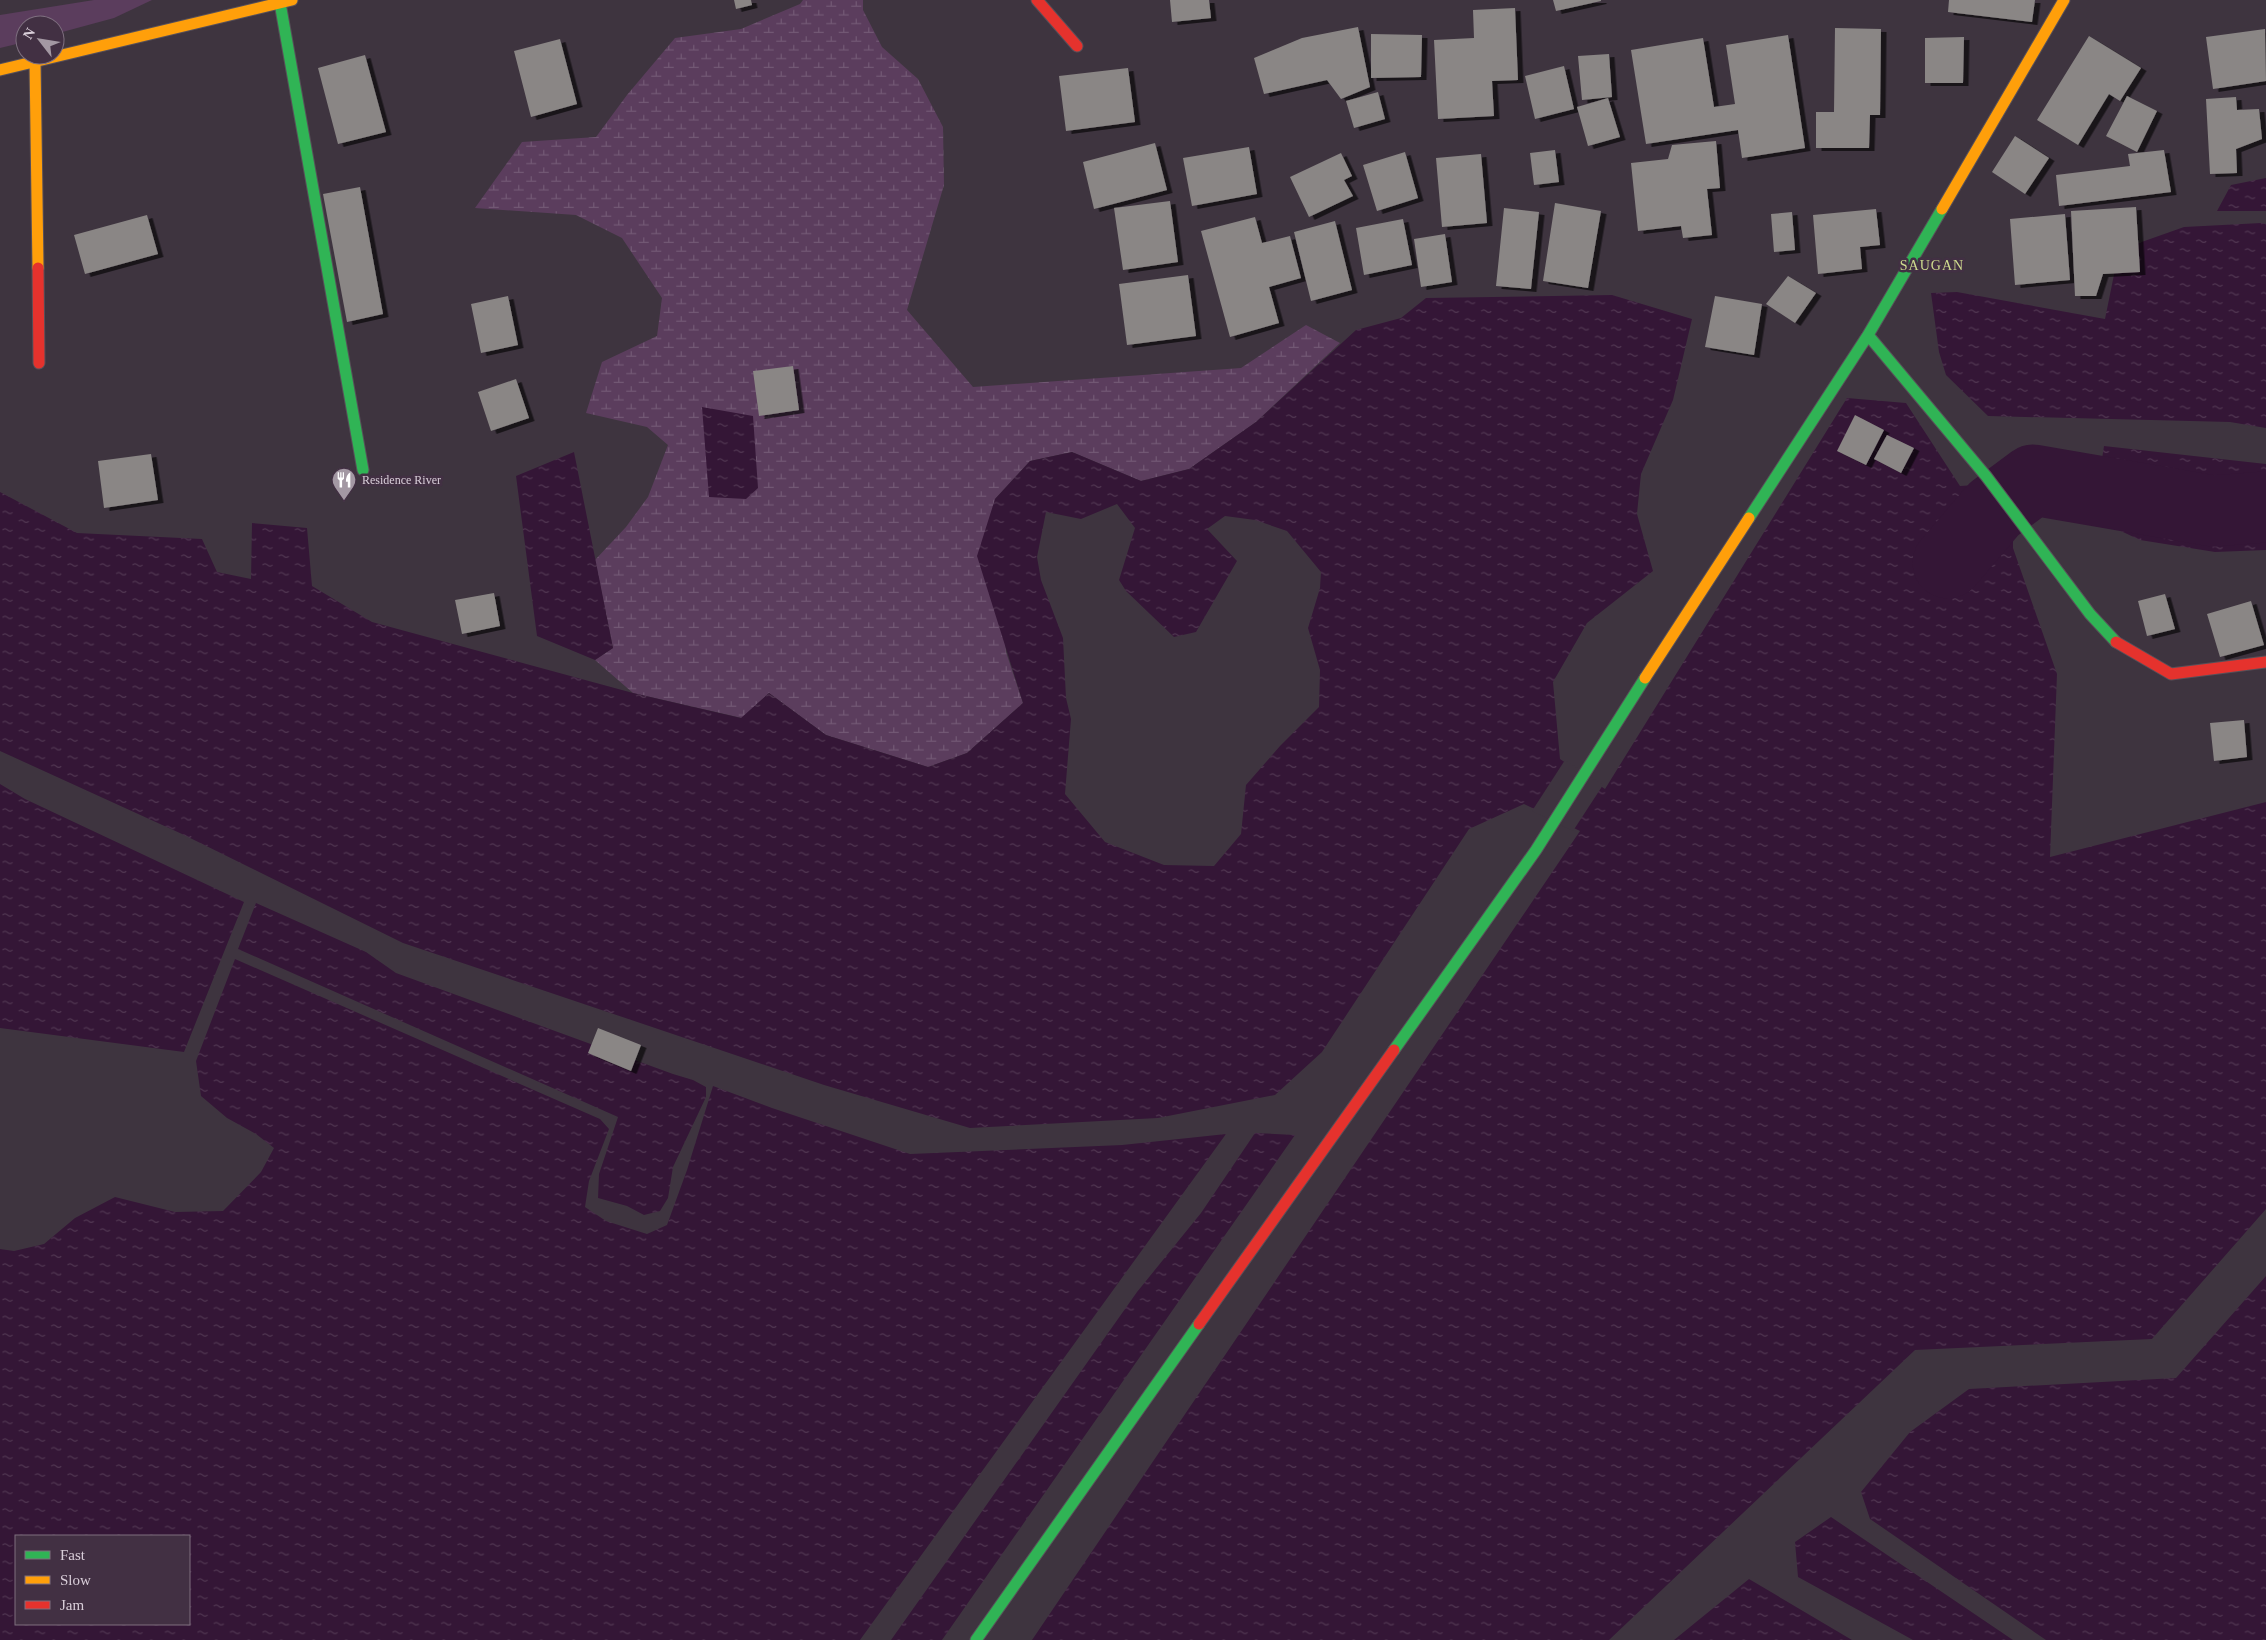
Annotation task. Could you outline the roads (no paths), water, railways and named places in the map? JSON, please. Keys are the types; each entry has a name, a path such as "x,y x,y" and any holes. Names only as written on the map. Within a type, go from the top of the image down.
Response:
{"street":[{"path":"65,54 292,0"},
{"path":"1037,0 1077,46"},
{"path":"976,1640 1536,850 1599,748 1868,335 2064,0"},
{"path":"280,3 363,470"},
{"path":"0,70 19,65"},
{"path":"34,65 39,363"},
{"path":"1868,335 1986,476 2090,614 2118,644 2171,674 2266,662"}],"water":[{"path":"2266,178 2266,211 2217,211 2231,185"},
{"path":"2266,224 2266,428 2230,422 1988,416 1946,375 1939,352 1931,293 1957,292 2105,319 2119,250 2184,227"},
{"path":"1612,295 1692,319 1673,400 1641,474 1637,514 1653,571 1587,623 1553,682 1560,759 1605,789 1847,398 1906,403 1960,486 1975,485 2013,532 2013,548 2057,674 2050,857 2266,802 2266,1209 2152,1339 1915,1350 1609,1640 1032,1640 1580,831 1524,804 1469,829 1322,1052 1275,1095 1158,1118 970,1128 824,1085 403,943 182,834 0,751 0,492 77,533 202,539 217,572 251,579 252,523 307,528 312,586 372,622 633,693 741,718 769,693 826,735 928,767 967,753 1023,703 977,556 995,499 1030,461 1072,452 1141,481 1189,469 1256,422 1356,330 1401,318 1426,298","holes":["1117,504 1135,528 1119,580 1126,591 1174,637 1196,632 1237,561 1207,529 1225,516 1255,520 1287,531 1321,572 1320,588 1308,628 1320,670 1319,707 1280,746 1246,785 1241,834 1214,866 1164,865 1105,842 1065,794 1071,719 1066,698 1063,638 1041,580 1037,557 1046,512 1081,519"]},
{"path":"702,407 753,416 758,488 746,499 709,497"},
{"path":"2104,446 2266,464 2266,550 2215,552 2140,540 2093,518"},
{"path":"574,452 613,648 595,660 537,636 516,476"},
{"path":"0,784 25,799 244,902 184,1052 0,1028"},
{"path":"256,903 366,952 396,973 693,1080 706,1087 706,1097 673,1167 668,1198 660,1211 644,1215 627,1206 598,1198 599,1174 618,1117 238,949"},
{"path":"235,959 600,1119 609,1129 589,1181 585,1207 606,1221 647,1234 667,1225 687,1170 713,1086 772,1108 910,1154 1122,1145 1226,1134 860,1640 0,1640 0,1249 14,1251 44,1244 75,1218 115,1197 175,1212 223,1211 261,1172 274,1148 256,1134 227,1118 201,1096 196,1061"},
{"path":"1255,1133 1295,1135 942,1640 891,1640 1137,1292 1201,1213"},
{"path":"2266,1276 2266,1640 2046,1640 1870,1519 1861,1492 1910,1432 1969,1389 2176,1378"},
{"path":"1831,1517 2013,1640 1913,1640 1798,1577 1795,1542"},
{"path":"1749,1579 1852,1640 1674,1640"}],"waterway":[{"path":"1948,563 1994,509 2033,480 2213,511 2266,507"}],"place":[{"name":"Residence River","path":"344,501"}],"district":[{"name":"SAUGAN","path":"1932,265"}]}
